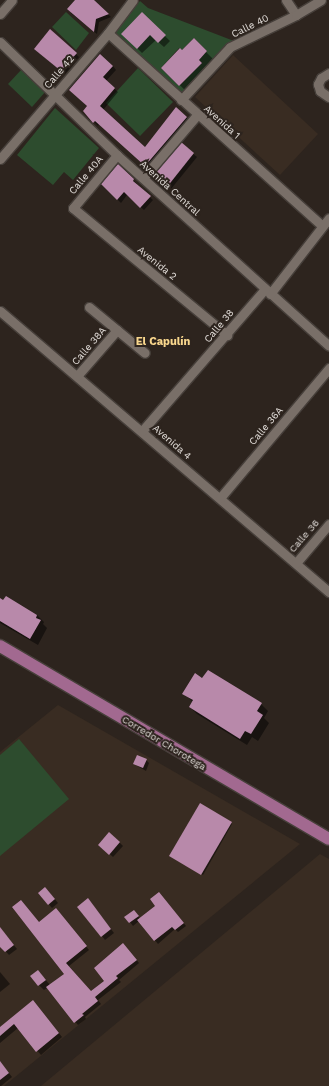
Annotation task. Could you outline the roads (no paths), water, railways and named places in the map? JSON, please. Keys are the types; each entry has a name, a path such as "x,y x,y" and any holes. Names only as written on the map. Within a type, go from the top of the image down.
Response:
{"main road":[{"name":"Corredor Chorotega","path":"0,646 329,839"}],"street":[{"path":"0,14 12,0"},
{"name":"Calle 42","path":"0,158 108,33 133,0"},
{"path":"286,0 296,15"},
{"name":"Calle 40","path":"181,100 230,48 296,15 321,0"},
{"name":"Avenida 1","path":"108,33 197,115 322,226"},
{"name":"Avenida Central","path":"0,42 117,155 329,346"},
{"path":"329,73 321,78 318,84 320,91 329,97"},
{"path":"143,178 197,115"},
{"name":"Calle 40A","path":"73,208 117,155"},
{"name":"Avenida 2","path":"73,208 227,334"},
{"name":"Calle 38","path":"142,431 227,334 268,291 329,218"},
{"path":"90,307 145,353"},
{"name":"Avenida 4","path":"0,311 329,592"},
{"name":"Calle 38A","path":"77,376 117,330"},
{"name":"Calle 36A","path":"220,498 329,368"},
{"name":"Calle 36","path":"296,563 329,524"}],"district":[{"name":"El Capulín","path":"163,342"}]}
